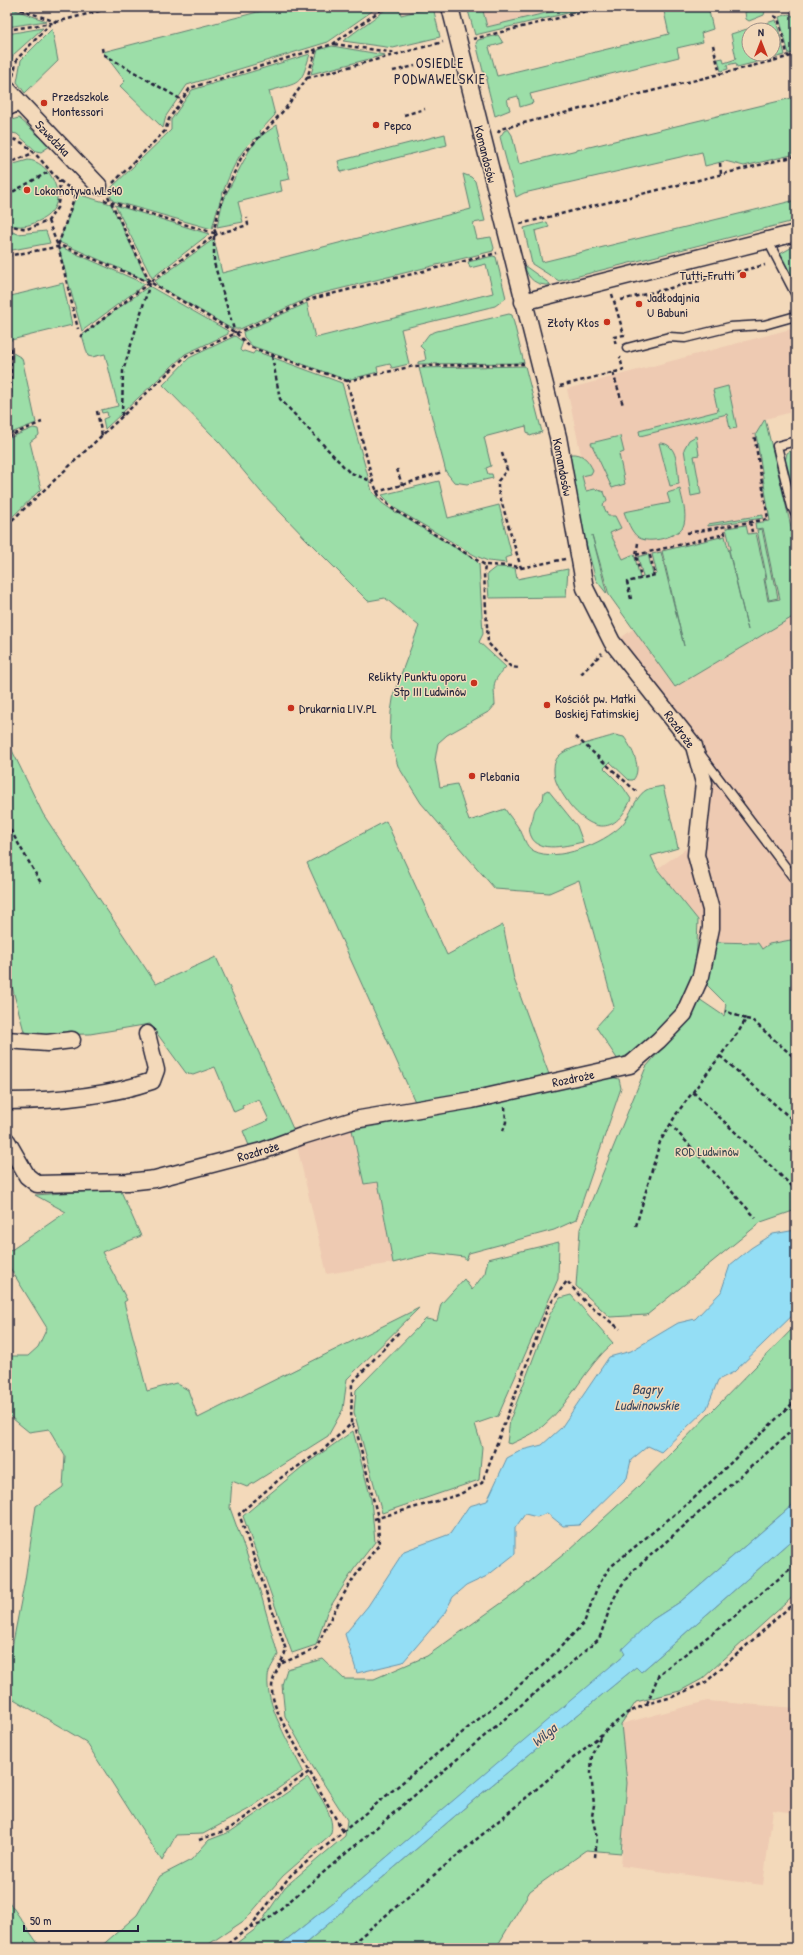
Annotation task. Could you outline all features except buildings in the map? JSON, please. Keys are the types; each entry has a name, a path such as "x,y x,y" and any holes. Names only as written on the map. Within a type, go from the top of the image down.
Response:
{"street":[{"name":"Komandosów","path":"450,7 558,437 585,588"},
{"name":"Szwedzka","path":"9,91 102,190"},
{"path":"524,302 796,234"},
{"name":"Rozdroże","path":"7,1141 27,1176 33,1183 37,1184 128,1182 155,1178 262,1151 302,1136 354,1120 504,1093 630,1065 659,1040 684,1014 701,976 711,928 711,910 696,855 704,783 694,746 612,642 585,588"},
{"path":"7,1101 66,1100 128,1088 152,1081 156,1070 147,1034"},
{"path":"7,1040 47,1043 72,1040"}],"lane":[{"path":"7,112 22,105"},
{"path":"768,241 796,295"},
{"path":"627,348 670,337 685,338 730,327 764,325 796,316"},
{"path":"796,441 777,446 792,507 796,515"},
{"path":"694,746 796,881"}],"path":[{"path":"14,7 57,22"},
{"path":"7,30 57,22 115,7"},
{"path":"7,137 24,143 40,158 58,181 76,192 102,190 165,131 169,119 190,88 333,44 385,7"},
{"path":"470,39 603,7"},
{"path":"774,16 778,18 788,57"},
{"path":"9,91 17,59 52,23"},
{"path":"308,78 445,41"},
{"path":"333,44 399,54"},
{"path":"713,45 720,74"},
{"path":"102,48 103,54 182,100"},
{"path":"236,333 214,263 214,229 222,199 242,156 285,110 308,78 316,49"},
{"path":"497,135 500,129 796,55"},
{"path":"393,72 415,66"},
{"path":"404,114 425,110"},
{"path":"7,164 33,153"},
{"path":"516,225 796,156"},
{"path":"720,163 721,174"},
{"path":"7,195 50,171"},
{"path":"7,225 27,229 48,221 57,208 60,193 58,181"},
{"path":"102,190 112,203 150,282 123,371 122,417"},
{"path":"58,246 76,192"},
{"path":"112,203 215,235"},
{"path":"80,337 150,282 215,235 248,225 247,218"},
{"path":"48,221 58,246 78,329"},
{"path":"7,256 58,246 150,282 236,333 250,347 272,356 347,381 414,366 528,364"},
{"path":"7,526 186,356 311,299 499,252"},
{"path":"621,300 765,265"},
{"path":"718,270 720,276"},
{"path":"559,387 624,370 614,337 624,335 611,290"},
{"path":"11,346 8,437 42,422"},
{"path":"272,356 280,399 349,472 373,482"},
{"path":"613,373 623,405"},
{"path":"347,381 376,492 393,509 485,565 514,566 521,568 580,556"},
{"path":"97,411 102,436"},
{"path":"687,532 768,519 754,434"},
{"path":"502,453 507,470 498,481 498,490 521,568"},
{"path":"397,469 402,485"},
{"path":"376,492 442,472"},
{"path":"750,522 752,532"},
{"path":"636,555 725,534 723,526"},
{"path":"638,543 636,555 641,578"},
{"path":"631,599 627,582 655,575 649,552"},
{"path":"485,565 484,574 488,644 511,666 519,668"},
{"path":"581,674 607,647"},
{"path":"576,737 638,793"},
{"path":"7,824 41,883"},
{"path":"725,1011 752,1020 796,1059"},
{"path":"636,1226 660,1142 670,1124 746,1019"},
{"path":"720,1056 796,1124"},
{"path":"693,1092 796,1190"},
{"path":"503,1131 506,1122 504,1093"},
{"path":"670,1124 756,1218"},
{"path":"374,1519 458,1495 482,1483 548,1307 566,1281 586,1303 620,1330"},
{"path":"343,1831 309,1772 275,1704 272,1690 275,1676 282,1663 286,1650 239,1514 282,1477 324,1449 351,1424 352,1383 400,1331"},
{"path":"222,1948 250,1927 291,1875 540,1668 584,1623 597,1588 609,1568 692,1500 796,1400"},
{"path":"282,1663 316,1649 331,1615 357,1572 379,1545 378,1518 356,1428 351,1424"},
{"path":"250,1927 261,1924 272,1916 599,1638 613,1599 621,1584 634,1570 796,1427"},
{"path":"647,1704 659,1674 731,1618 796,1564"},
{"path":"347,1948 627,1712 647,1704 672,1697 706,1682 796,1601"},
{"path":"595,1857 597,1838 592,1816 594,1805 591,1773 592,1754 602,1732"},
{"path":"199,1840 230,1828 309,1772"}],"shaded area":[{"path":"482,7 570,7 487,27"},
{"path":"794,328 796,337 796,411 765,419 796,547 796,615 792,617 789,701 792,749 796,761 796,939 769,944 762,949 758,943 713,942 698,920 657,869 687,848 707,758 618,640 633,629 609,595 574,464 581,455 567,389"},
{"path":"352,1130 364,1184 378,1182 393,1263 327,1274 297,1146"},
{"path":"707,1701 796,1708 796,1813 773,1810 763,1885 621,1866 627,1783 621,1724"}],"green space":[{"path":"7,7 46,21 7,27"},
{"path":"277,7 378,7 328,42 187,85 166,116 163,128 120,86 125,81 103,52"},
{"path":"389,7 399,7 401,15 433,7 440,37 393,48 343,41"},
{"path":"467,7 482,7 487,27 571,7 593,7 475,35"},
{"path":"663,7 708,7 713,29 701,33 703,42 677,48 679,57 530,94 533,103 520,107 518,96 507,99 510,110 495,116 486,80 488,79 487,76 484,75 476,43 478,40 498,35 503,43 489,47 497,76 669,34"},
{"path":"759,7 766,7 764,15 749,21 746,19 745,12"},
{"path":"789,14 792,16 796,15 796,52 789,54 779,17"},
{"path":"43,28 13,55 9,75 7,73 7,34"},
{"path":"52,29 58,61 25,93 17,82 21,60"},
{"path":"741,31 741,62 757,62 737,67 736,63 727,65 728,69 721,71 718,59 723,58 724,63 736,59 731,34"},
{"path":"781,39 785,55 781,56"},
{"path":"332,46 385,55 311,74 318,50"},
{"path":"310,54 304,72 298,82 269,91 275,115 260,131 261,136 252,141 243,151 236,163 223,192 212,229 113,201 108,191 171,130 171,120 192,90"},
{"path":"796,97 796,154 744,166 725,161 705,166 702,152 524,193 516,197 500,137 504,131 508,129 512,135 519,164"},
{"path":"19,118 50,146 41,152 36,151 17,134 7,132 7,121"},
{"path":"277,125 290,179 280,181 282,191 238,202 243,222 217,227 223,200 250,149 261,136"},
{"path":"445,134 447,145 341,172 338,161"},
{"path":"28,160 41,165 52,177 57,192 57,199 55,206 46,217 24,226 10,225 7,224 7,166"},
{"path":"463,174 471,177 475,181 485,221 473,223 477,239 491,237 494,248 493,251 315,295 240,329 232,329 157,285 155,281 214,239 222,273 471,209"},
{"path":"77,194 111,204 148,281 59,242"},
{"path":"796,200 796,220 559,281 532,264 524,228 547,222 549,227 535,231 542,262"},
{"path":"115,205 209,234 152,278"},
{"path":"7,230 18,234 46,231 50,243 7,251"},
{"path":"796,245 796,285 780,254"},
{"path":"63,248 145,284 82,331 59,249"},
{"path":"493,256 496,257 506,298 495,306 401,329 409,364 392,368 390,364 377,367 378,372 347,380 252,346 244,337 243,332 307,303 315,338 493,293 486,264 470,268 468,262"},
{"path":"525,266 550,285 533,281 528,275"},
{"path":"63,283 72,325 7,341 7,297"},
{"path":"149,286 228,331 228,334 185,354 105,429 103,419 108,417 107,412 102,413 101,410 118,406 105,354 92,357 88,356 82,335"},
{"path":"509,314 512,315 524,363 418,364 418,362 426,360 424,350 420,346 429,334"},
{"path":"235,336 243,342 240,350 242,352 244,351 253,354 255,351 342,383 372,491 382,503 392,510 474,559 479,564 483,634 479,642 506,667 494,684 495,705 490,711 447,735 438,743 435,760 440,787 457,784 469,821 505,809 521,832 526,844 531,849 544,854 555,855 567,853 592,845 603,839 621,826 636,801 644,792 648,789 663,786 678,848 651,856 657,869 698,920 696,970 687,996 671,1019 635,1051 618,1060 596,1027 614,1007 579,880 549,893 495,889 421,803 398,766 390,739 391,712 394,693 419,626 385,598 368,601 261,492 220,443 163,385 189,358"},
{"path":"13,353 22,358 36,423 11,433"},
{"path":"9,354 9,435 7,435 7,355"},
{"path":"525,366 542,432 530,436 527,432 526,426 484,437 491,466 486,468 488,474 492,474 493,478 467,484 454,482 446,472 419,368"},
{"path":"728,386 737,428 730,429 727,414 640,436 639,431 718,411 713,390"},
{"path":"765,419 796,547 796,615 675,687 609,595 592,535 607,594 596,580 565,465 571,454 582,456 589,463 593,470 591,474 582,476 586,491 595,489 604,492 607,500 603,505 608,516 615,516 621,528 610,533 623,559 634,554 640,578 643,577 638,557 648,554 653,575 657,574 652,554 661,552 684,646 662,551 725,536 748,630 729,550 731,549 726,528 746,525 748,534 756,533 766,578 764,579 768,601 780,599 775,577 773,577 763,528 756,529 755,523 770,521 756,434"},
{"path":"33,428 38,429 39,435 30,442 41,489 7,522 7,439"},
{"path":"620,436 624,452 619,454 625,484 612,488 591,443"},
{"path":"696,436 699,455 694,456 701,494 691,496 684,449 689,440"},
{"path":"659,443 666,444 674,452 679,484 670,486"},
{"path":"796,447 796,453 794,453 796,462 796,506 785,461 787,453"},
{"path":"439,481 448,518 499,505 512,556 505,558 506,563 488,561 476,556 396,509 382,495"},
{"path":"680,489 685,515 682,529 670,536 656,540 642,539 638,537 633,532 624,512 670,503 667,493"},
{"path":"763,515 763,518 708,526 708,524"},
{"path":"762,529 772,578 774,578 778,598 769,600 765,580 767,579 757,530"},
{"path":"496,567 515,568 517,579 568,569 566,597 489,598 487,574"},
{"path":"615,735 624,737 630,747 637,764 636,775 633,780 629,780 610,762 604,768 623,787 631,799 625,811 618,819 611,824 604,826 595,825 587,821 579,814 564,797 555,779 554,765 560,755 570,749"},
{"path":"7,740 43,814 156,984 216,957 294,1131 250,1148 243,1131 269,1120 259,1099 242,1106 243,1108 234,1112 215,1067 193,1075 186,1073 150,1024 90,1034 25,1035 7,968"},
{"path":"548,790 577,826 583,842 547,847 535,842 530,834 532,819 535,809 543,800 544,792"},
{"path":"386,821 447,955 503,925 514,979 550,1077 416,1104 307,863"},
{"name":"ROD Ludwinów","path":"796,939 796,1210 761,1222 647,1315 610,1317 576,1286 580,1229 646,1067 689,1017 699,999 724,1016 726,1004 707,985 713,942 758,943 762,949 769,944"},
{"path":"608,1076 619,1079 621,1088 576,1220 554,1230 469,1253 466,1260 464,1257 433,1253 393,1263 378,1182 364,1184 352,1130 457,1111"},
{"path":"120,1189 141,1236 102,1252 127,1300 124,1302 147,1391 176,1383 188,1390 198,1418 419,1308 347,1379 343,1409 328,1436 247,1487 232,1481 230,1508 260,1591 278,1655 268,1674 268,1688 280,1725 303,1771 249,1809 203,1834 176,1835 162,1861 86,1742 7,1695 7,1674 25,1580 36,1506 63,1487 65,1456 49,1429 29,1432 7,1414 7,1356 28,1356 38,1347 47,1328 7,1263 7,1253 66,1212 35,1195"},
{"path":"559,1242 558,1279 498,1416 475,1424 482,1447 479,1480 382,1513 354,1412 356,1390 426,1319 437,1321 441,1304 464,1279 472,1290 485,1273 488,1259"},
{"path":"571,1295 613,1343 594,1363 553,1417 532,1434 511,1444 507,1443 510,1420 550,1314 560,1298"},
{"path":"796,1325 796,1502 680,1602 652,1620 623,1649 626,1653 612,1666 340,1897 276,1948 234,1948 234,1945 257,1928 285,1887 345,1836 347,1820 313,1767 285,1716 282,1685 287,1669 323,1659 344,1679 374,1679 427,1656 517,1592 569,1550 637,1488"},
{"path":"353,1431 371,1499 375,1542 354,1569 327,1612 316,1645 292,1653 243,1516 302,1467"},
{"path":"796,1536 796,1594 702,1679 680,1691 636,1702 621,1724 627,1783 621,1853 587,1850 530,1891 496,1948 300,1948 476,1798 637,1666 641,1672"},
{"path":"308,1778 329,1814 332,1829 330,1835 283,1876 245,1920 203,1948 99,1948 137,1915 160,1876 191,1860 209,1840 230,1832"},
{"path":"7,1899 41,1948 7,1948"}],"water":[{"name":"Bagry Ludwinowskie","path":"796,1230 796,1312 734,1372 718,1380 707,1408 661,1452 648,1446 631,1460 627,1478 579,1525 563,1526 547,1513 537,1517 525,1514 515,1528 515,1554 487,1576 466,1586 453,1597 444,1614 403,1662 357,1673 345,1634 368,1606 404,1551 450,1534 469,1506 487,1501 507,1458 522,1450 542,1445 561,1428 609,1357 631,1351 678,1323 695,1319 721,1292 730,1265 751,1248 773,1234"},
{"name":"Wilga","path":"796,1502 796,1536 641,1672 636,1667 476,1798 300,1948 276,1948 340,1897 625,1654 622,1649 652,1620 680,1602"}],"place":[{"name":"Przedszkole Montessori","path":"44,103"},
{"name":"Pepco","path":"376,125"},
{"name":"Lokomotywa WLs40","path":"27,190"},
{"name":"Tutti-Frutti","path":"743,275"},
{"name":"Jadłodajnia U Babuni","path":"639,304"},
{"name":"Złoty Kłos","path":"607,322"},
{"name":"Relikty Punktu oporu Stp III Ludwinów","path":"474,683"},
{"name":"Kościół pw. Matki Boskiej Fatimskiej","path":"547,705"},
{"name":"Drukarnia LIV.PL","path":"291,708"},
{"name":"Plebania","path":"472,776"}],"district":[{"name":"OSIEDLE PODWAWELSKIE","path":"440,72"}]}
